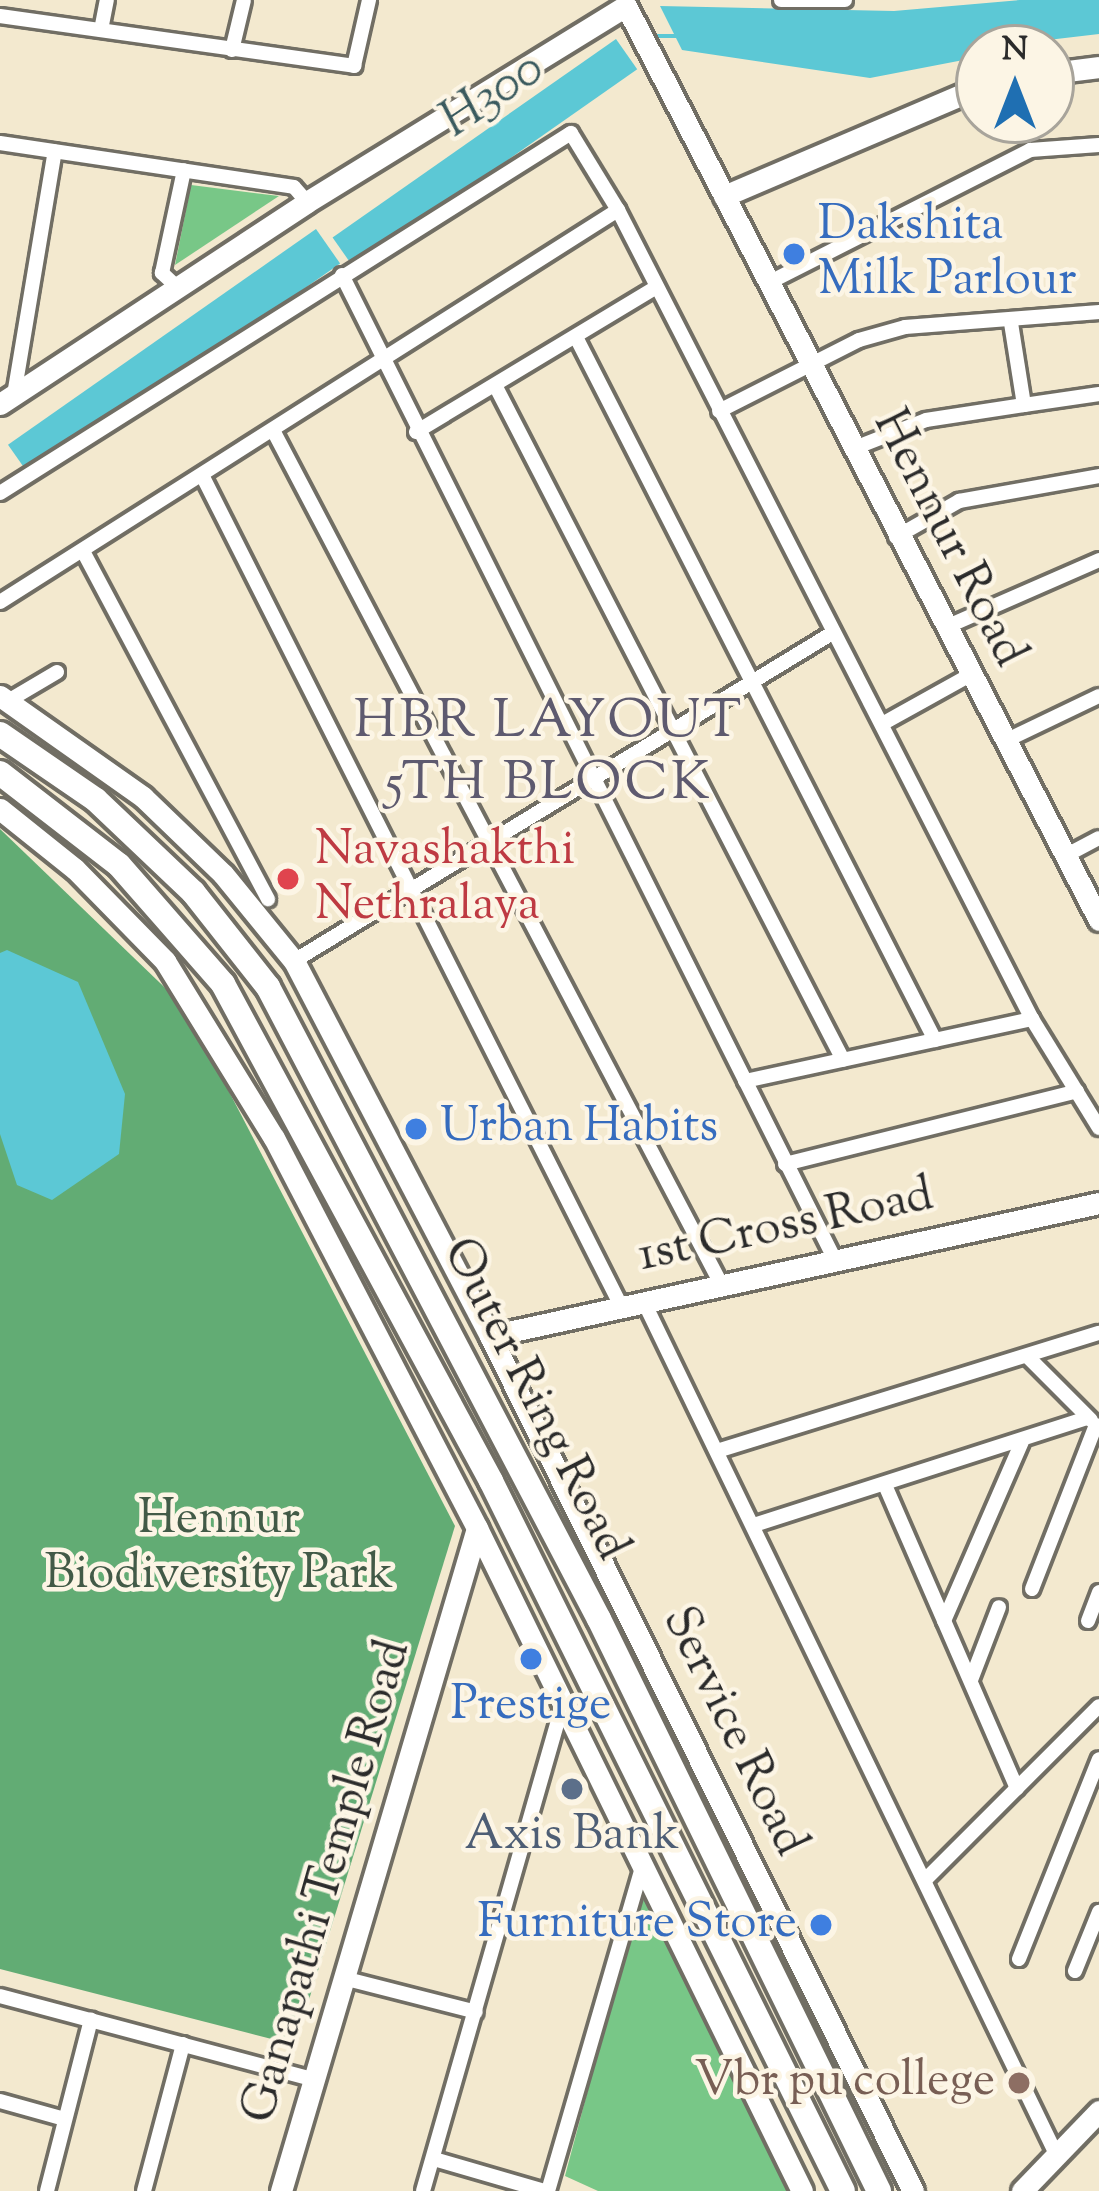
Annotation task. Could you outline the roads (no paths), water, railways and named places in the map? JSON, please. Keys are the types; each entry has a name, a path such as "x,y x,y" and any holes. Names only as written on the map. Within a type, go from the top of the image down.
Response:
{"highway":[{"name":"Outer Ring Road","path":"0,734 96,800 193,892 268,987 599,1618 879,2191"},
{"name":"Outer Ring Road","path":"0,772 119,865 224,984 481,1463 843,2191"}],"street":[{"path":"8,0 2,16 354,66 369,0"},
{"path":"101,30 107,0"},
{"path":"232,50 244,0"},
{"path":"781,0 845,0"},
{"name":"Hennur Road","path":"307,202 626,6 812,362 896,537 1099,920"},
{"path":"724,196 955,97"},
{"path":"0,493 571,133 618,210 1032,1019 1099,1128"},
{"path":"0,143 294,188 307,202 7,399"},
{"path":"770,282 1030,150 1099,145"},
{"path":"7,399 55,151"},
{"path":"177,287 162,273 184,170"},
{"path":"0,602 85,555 618,210"},
{"path":"342,274 590,781 835,1260"},
{"path":"416,432 578,341 655,288"},
{"path":"719,411 812,362 905,327 1011,323 1099,312"},
{"path":"1011,323 1024,405"},
{"path":"578,341 757,679 935,1040"},
{"path":"496,387 844,1060"},
{"path":"852,449 926,420 1099,394"},
{"path":"275,434 486,844 720,1282"},
{"path":"896,537 959,501 1099,476"},
{"path":"204,478 408,892 717,1451 927,1878 1056,2154"},
{"path":"85,555 237,849 268,899"},
{"path":"946,627 1099,560"},
{"path":"293,961 834,632"},
{"path":"4,698 57,671"},
{"path":"882,724 970,675"},
{"path":"1005,741 1099,696"},
{"name":"Service Road","path":"4,698 143,797 223,874 293,961 490,1336 913,2191"},
{"path":"0,809 100,892 187,990 274,1138 477,1528 802,2191"},
{"path":"1065,856 1099,838"},
{"path":"223,874 237,849"},
{"path":"745,1081 1032,1019"},
{"path":"785,1164 1077,1091"},
{"name":"1st Cross Road","path":"490,1336 720,1282 1099,1203"},
{"path":"717,1451 1099,1334"},
{"path":"1028,1357 1094,1424"},
{"path":"754,1525 1094,1424"},
{"path":"1032,1589 1094,1424"},
{"path":"944,1621 1022,1442"},
{"path":"885,1485 1017,1788"},
{"name":"Ganapathi Temple Road","path":"281,2191 477,1528"},
{"path":"1088,1621 1099,1592"},
{"path":"971,1680 999,1607"},
{"path":"423,2191 563,1702"},
{"path":"927,1878 1094,1712 1099,1731"},
{"path":"1019,1959 1099,1759"},
{"path":"434,2159 546,2191 644,1864"},
{"path":"1075,1972 1099,1912"},
{"path":"343,1978 476,2012"},
{"path":"0,1996 313,2079"},
{"path":"47,2191 91,2020"},
{"path":"144,2191 183,2044"},
{"path":"0,2101 65,2119"},
{"path":"1022,2191 1099,2110"}],"water":[{"path":"1020,0 1099,0 1099,34 1075,37 1075,24 955,24 955,62 870,78 682,50 660,6 894,11"},
{"path":"616,39 637,69 354,268 333,237"},
{"path":"316,229 340,263 32,479 8,445"},
{"path":"7,950 78,982 125,1094 119,1154 52,1200 17,1185 0,1134 0,953"}],"waterway":[{"name":"H300","path":"648,36 678,36"}],"place":[{"name":"Dakshita Milk Parlour","path":"794,254"},
{"name":"Navashakthi Nethralaya","path":"288,879"},
{"name":"Urban Habits","path":"416,1129"},
{"name":"Prestige","path":"531,1659"},
{"name":"Axis Bank","path":"572,1789"},
{"name":"Furniture Store","path":"821,1925"},
{"name":"Vbr pu college","path":"1019,2083"}],"district":[{"name":"HBR LAYOUT 5TH BLOCK","path":"549,754"}],"park label":[{"name":"Hennur Biodiversity Park","path":"219,1548"}]}
